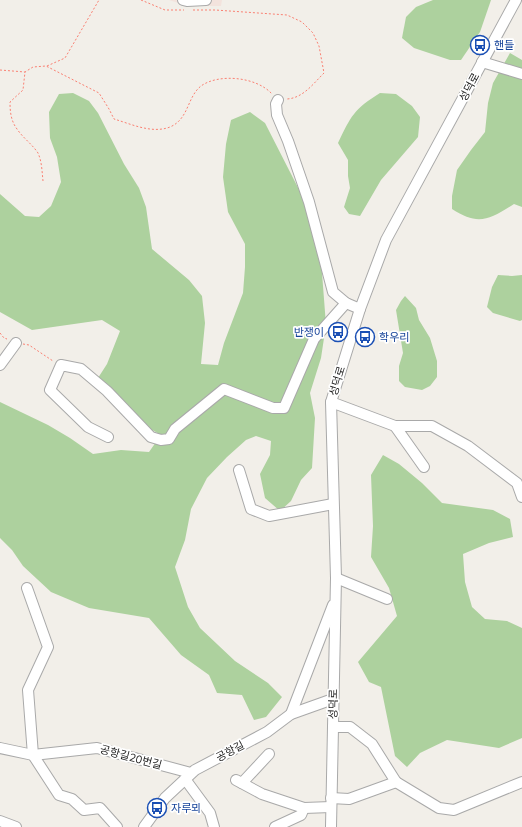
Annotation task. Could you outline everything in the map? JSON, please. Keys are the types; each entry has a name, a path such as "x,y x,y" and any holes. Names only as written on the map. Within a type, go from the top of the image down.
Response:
{"street":[{"path":"185,5 187,2 206,0"},
{"name":"성덕로","path":"331,827 336,578 330,402 360,309 386,240 516,0"},
{"path":"482,62 522,74"},
{"path":"278,100 276,104 277,115 288,141 309,202 333,292 346,303 360,309"},
{"path":"108,437 88,427 50,390 60,365 81,369 107,390 151,437 161,440 169,439 175,429 224,389 273,408 284,408 314,339 346,303"},
{"path":"0,365 16,343"},
{"path":"330,402 395,426 432,426 468,446 519,482 522,497"},
{"path":"395,426 424,467"},
{"path":"239,470 251,509 269,516 333,504"},
{"path":"336,578 387,599"},
{"path":"27,588 48,647 28,690 33,755 59,795 72,799 84,810 100,808 117,827"},
{"path":"291,714 336,597"},
{"name":"공항길","path":"144,827 165,798 195,770 267,732 291,714 333,699"},
{"path":"333,727 350,727 372,744 396,782 439,808 454,810 522,782"},
{"name":"공항길20번길","path":"0,748 33,755 97,748 188,776"},
{"path":"269,754 239,782 262,794 304,808 349,799 396,782"},
{"path":"188,776 210,813 214,827"},
{"path":"275,827 301,815 304,808"},
{"path":"0,820 16,827"}],"path":[{"path":"0,70 25,72 34,67 46,66 65,58 100,0"},
{"path":"141,0 165,10 185,5"},
{"path":"46,66 99,93 114,119 142,128 154,129 170,127 179,121 187,110 195,93 201,86 212,81 227,78 244,79 268,89 278,100 294,99 301,95 324,73 319,46 313,33 302,22 287,15 193,10"},
{"path":"25,72 23,90 10,102 11,116 17,129 32,145 38,155 41,166 42,181"},
{"path":"0,333 4,338 16,343 29,345 60,365"}],"shaded area":[{"path":"169,0 222,0 221,6 188,6"}],"green space":[{"path":"433,0 491,0 480,32 461,60 450,60 414,48 402,38 406,17 416,7"},
{"path":"510,53 522,60 522,207 514,204 490,217 483,219 469,218 452,209 452,196 457,170 485,132 488,103 493,83"},
{"path":"73,93 89,101 98,113 124,164 139,188 146,207 152,249 189,280 202,296 205,323 201,364 218,365 224,343 243,293 245,244 228,212 223,177 226,144 231,120 250,112 265,123 314,219 321,260 326,325 321,358 310,393 315,418 312,468 301,480 291,501 280,511 265,498 260,474 270,455 271,441 256,436 246,440 207,478 191,509 185,540 175,567 188,607 200,628 235,661 268,683 282,697 266,717 254,720 242,695 217,693 209,675 181,655 149,618 89,608 51,592 23,566 12,550 0,538 0,402 48,425 93,454 121,450 149,452 161,435 142,424 98,378 107,364 120,331 102,320 32,330 0,312 0,194 25,216 39,217 51,206 61,182 57,157 50,138 49,112 59,94"},
{"path":"380,93 396,94 412,106 420,117 418,137 381,180 360,216 349,214 344,207 350,188 348,160 338,143 346,126 354,114 364,104"},
{"path":"498,275 522,275 522,320 520,321 493,313 487,307 492,287"},
{"path":"405,296 416,308 419,320 430,338 437,361 437,377 430,386 422,390 405,387 399,381 399,366 403,353 396,310"},
{"path":"383,455 399,464 422,483 442,503 493,510 510,519 513,537 489,543 463,554 465,582 472,607 485,619 507,621 522,628 522,738 499,748 447,740 420,753 407,767 395,756 381,687 369,682 358,662 397,616 389,588 371,557 373,526 371,475"}],"place":[{"name":"핸들","path":"480,45"},
{"name":"반쟁이","path":"338,332"},
{"name":"학우리","path":"365,337"},
{"name":"자루뫼","path":"157,808"}]}
